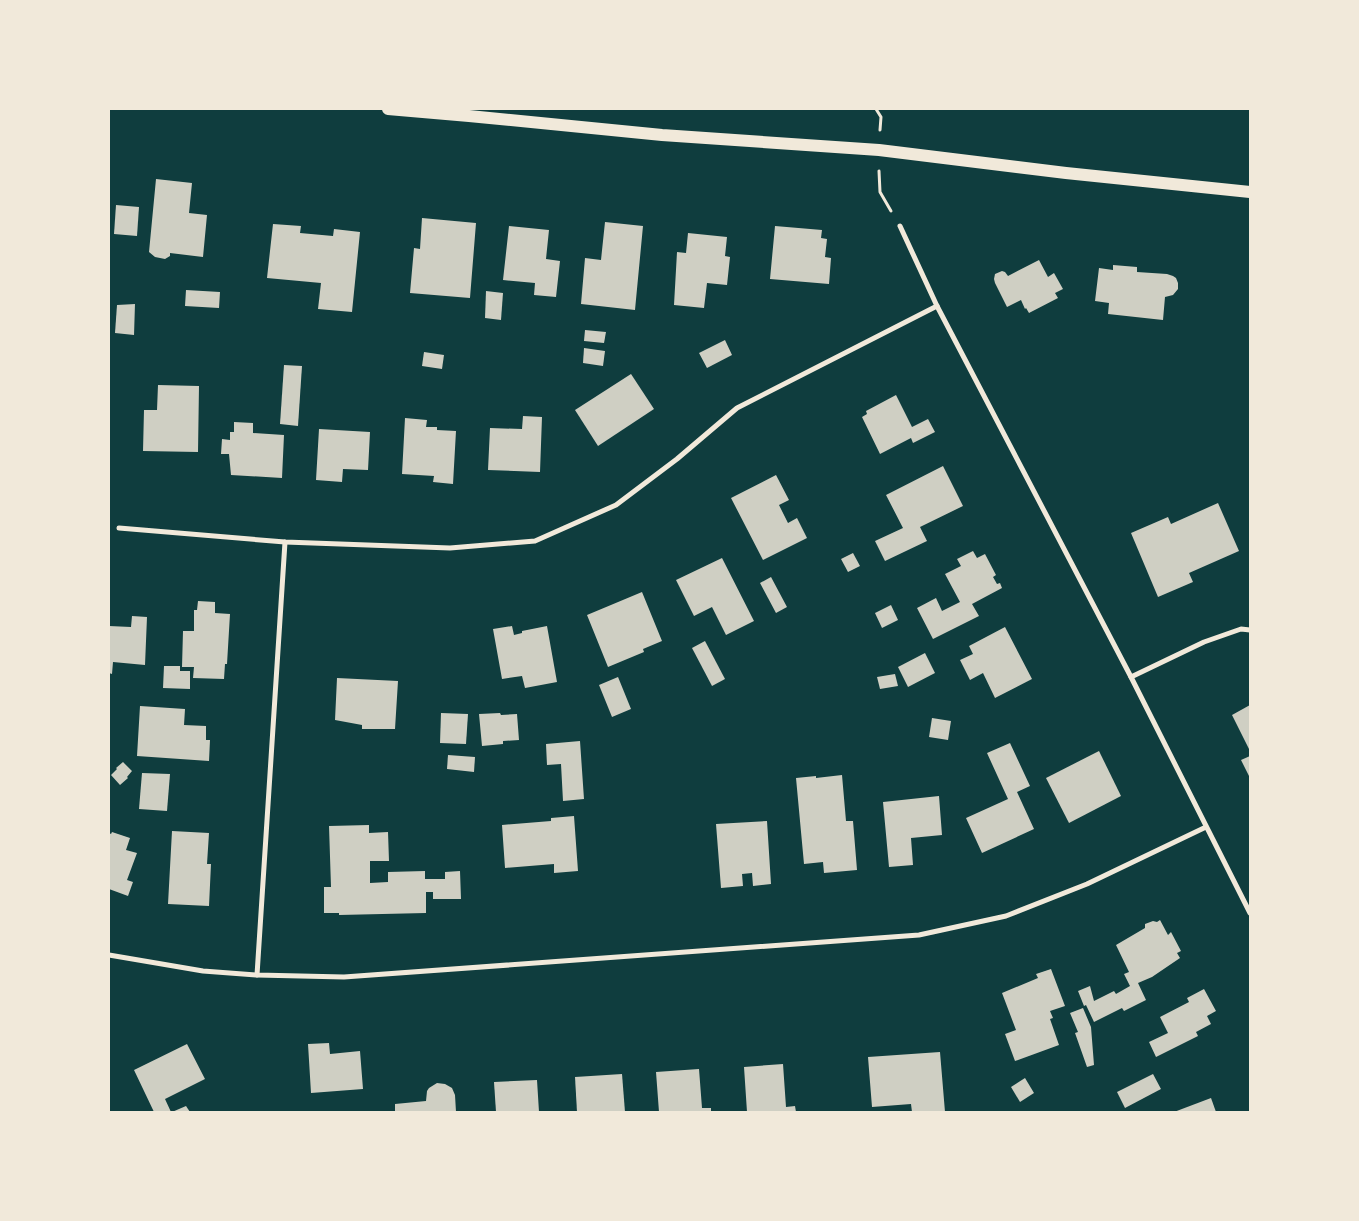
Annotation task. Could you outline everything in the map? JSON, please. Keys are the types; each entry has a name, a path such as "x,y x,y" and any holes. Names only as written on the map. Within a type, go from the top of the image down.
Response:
{"main road":[{"path":"388,109 662,135 879,150 1066,173 1250,192"}],"street":[{"path":"900,226 937,306 1130,677 1250,913"},
{"path":"119,528 285,542 450,548 535,540 616,505 676,459 737,408 937,306"},
{"path":"257,975 285,542"},
{"path":"1130,677 1204,642 1241,630 1250,630"},
{"path":"109,956 203,971 257,975 344,977 919,936 1006,916 1087,884 1206,827"}],"path":[{"path":"879,150 880,192 900,226"}],"building":[{"path":"156,179 192,183 189,213 207,215 203,257 170,253 170,256 165,259 155,257 149,252"},
{"path":"116,205 139,207 137,236 114,234"},
{"path":"422,218 476,223 470,298 410,293 414,248 420,249"},
{"path":"605,222 643,226 635,310 581,304 585,258 601,260"},
{"path":"273,224 301,226 300,233 333,236 334,229 360,232 352,312 318,309 321,283 267,278"},
{"path":"509,226 549,230 546,259 560,261 556,297 534,295 535,283 503,280"},
{"path":"775,226 822,230 821,238 827,239 825,257 831,258 829,284 770,279"},
{"path":"688,233 727,237 725,256 730,257 727,285 707,283 704,308 674,305 677,252 686,253"},
{"path":"1039,260 1048,277 1054,273 1063,289 1055,293 1058,298 1029,313 1021,300 1007,307 995,283 995,274 1002,271 1008,276"},
{"path":"1113,265 1137,267 1137,272 1167,274 1176,278 1178,289 1173,295 1165,297 1163,320 1108,314 1109,303 1095,301 1099,268 1113,270"},
{"path":"186,290 220,292 219,308 185,306"},
{"path":"486,291 503,293 501,320 485,318"},
{"path":"135,304 134,335 115,333 117,305"},
{"path":"585,330 606,332 604,343 584,341"},
{"path":"725,340 732,355 707,368 699,353"},
{"path":"584,348 605,351 603,366 583,363"},
{"path":"424,352 444,355 442,369 422,366"},
{"path":"284,365 302,366 298,426 280,424"},
{"path":"631,374 654,409 598,446 575,410"},
{"path":"158,385 199,386 198,452 143,451 144,410 157,410"},
{"path":"896,395 912,427 928,419 935,432 913,443 911,438 880,454 862,417 867,414 866,411"},
{"path":"523,416 542,417 540,472 488,470 490,428 522,429"},
{"path":"405,418 427,420 426,427 437,427 437,430 456,431 453,484 433,482 434,476 402,474"},
{"path":"234,422 253,423 253,433 284,435 282,478 231,475 229,454 221,454 222,439 230,440 230,432 234,432"},
{"path":"319,429 370,432 368,470 343,469 342,482 316,480"},
{"path":"943,466 963,506 920,527 927,541 885,561 875,541 903,528 886,495"},
{"path":"776,475 789,500 779,505 788,523 797,518 807,538 763,560 731,498"},
{"path":"1218,503 1239,551 1189,573 1193,582 1158,597 1131,533 1168,517 1171,524"},
{"path":"973,551 977,558 985,554 996,575 993,577 997,584 1000,583 1002,588 972,604 979,616 933,639 917,608 936,598 942,611 960,602 945,574 961,566 957,559"},
{"path":"853,553 860,566 848,572 841,559"},
{"path":"722,558 754,621 726,635 712,607 694,616 676,580"},
{"path":"771,577 787,607 776,613 760,583"},
{"path":"642,592 662,641 643,649 644,652 608,667 587,615"},
{"path":"198,601 215,602 215,613 230,614 227,664 225,664 224,679 193,678 194,667 182,667 183,631 194,631 194,610 197,610"},
{"path":"891,605 898,620 882,628 875,613"},
{"path":"132,616 147,617 145,665 113,662 112,674 109,673 109,626 131,627"},
{"path":"512,626 514,635 522,633 522,631 547,626 557,682 525,688 522,676 502,679 493,629"},
{"path":"1005,627 1032,679 995,698 983,673 970,680 960,660 973,654 969,646"},
{"path":"705,641 725,679 712,686 692,648"},
{"path":"925,653 935,673 908,687 898,667"},
{"path":"164,666 180,666 180,671 190,671 190,689 163,688"},
{"path":"895,674 898,686 880,689 877,677"},
{"path":"618,677 631,709 612,717 599,685"},
{"path":"337,678 398,681 395,729 362,729 362,725 335,720"},
{"path":"1250,705 1250,751 1232,715"},
{"path":"140,706 185,709 184,725 206,726 206,740 210,740 209,761 137,756"},
{"path":"441,713 468,714 466,744 440,743"},
{"path":"500,713 501,715 517,714 519,740 503,741 503,744 482,746 479,714"},
{"path":"932,718 951,721 948,740 929,737"},
{"path":"580,741 584,799 563,801 561,764 547,765 546,744"},
{"path":"1010,743 1030,786 1017,792 1034,829 982,853 966,818 1008,799 987,753"},
{"path":"1099,751 1121,796 1069,823 1046,778"},
{"path":"448,755 475,757 474,772 447,769"},
{"path":"1250,756 1250,778 1241,760"},
{"path":"123,762 132,771 128,778 120,785 111,775"},
{"path":"142,773 170,774 167,811 139,809"},
{"path":"842,775 846,821 853,821 857,870 824,873 823,862 804,864 796,778"},
{"path":"939,796 942,835 911,838 913,865 889,867 883,802"},
{"path":"574,816 578,871 554,873 554,864 505,868 502,825 551,821 551,818"},
{"path":"767,821 771,884 753,886 752,873 742,874 743,886 721,888 716,824"},
{"path":"369,825 369,833 388,832 389,861 370,861 370,883 388,882 388,872 425,871 425,879 445,879 445,872 460,871 461,899 433,899 433,892 426,892 426,913 339,915 339,913 324,913 324,887 331,887 329,826"},
{"path":"172,831 209,833 207,864 211,864 209,906 168,904"},
{"path":"112,832 130,838 126,850 137,853 127,880 133,882 128,896 109,889 109,833 111,834"},
{"path":"1160,920 1168,935 1171,932 1181,951 1177,953 1180,958 1152,977 1138,983 1146,1000 1124,1011 1122,1008 1094,1022 1086,1005 1084,1006 1078,991 1090,986 1094,1001 1114,991 1116,994 1130,986 1124,974 1129,972 1116,945 1145,928 1145,924"},
{"path":"1051,969 1065,1006 1050,1011 1053,1018 1050,1019 1059,1045 1015,1061 1005,1034 1016,1030 1002,993 1038,978 1036,974"},
{"path":"1204,989 1216,1011 1207,1016 1211,1024 1196,1032 1198,1036 1156,1057 1149,1042 1168,1033 1160,1017 1189,1002 1187,998"},
{"path":"1083,1008 1091,1027 1094,1065 1087,1067 1075,1033 1078,1032 1070,1013"},
{"path":"329,1043 330,1054 360,1051 363,1089 311,1093 308,1044"},
{"path":"187,1044 205,1079 165,1099 171,1112 154,1112 134,1070"},
{"path":"940,1052 945,1112 912,1112 911,1104 872,1107 868,1057"},
{"path":"783,1064 786,1107 795,1106 796,1112 747,1112 744,1067"},
{"path":"699,1069 702,1108 711,1108 711,1112 659,1112 656,1072"},
{"path":"622,1074 625,1112 577,1112 575,1077"},
{"path":"1153,1074 1161,1089 1125,1108 1117,1092"},
{"path":"1025,1078 1034,1093 1020,1102 1011,1087"},
{"path":"537,1080 539,1112 496,1112 494,1082"},
{"path":"437,1083 445,1084 452,1088 455,1095 456,1112 395,1112 395,1104 426,1101 427,1091"},
{"path":"1211,1098 1216,1112 1174,1112"},
{"path":"186,1106 190,1112 172,1112"}]}
